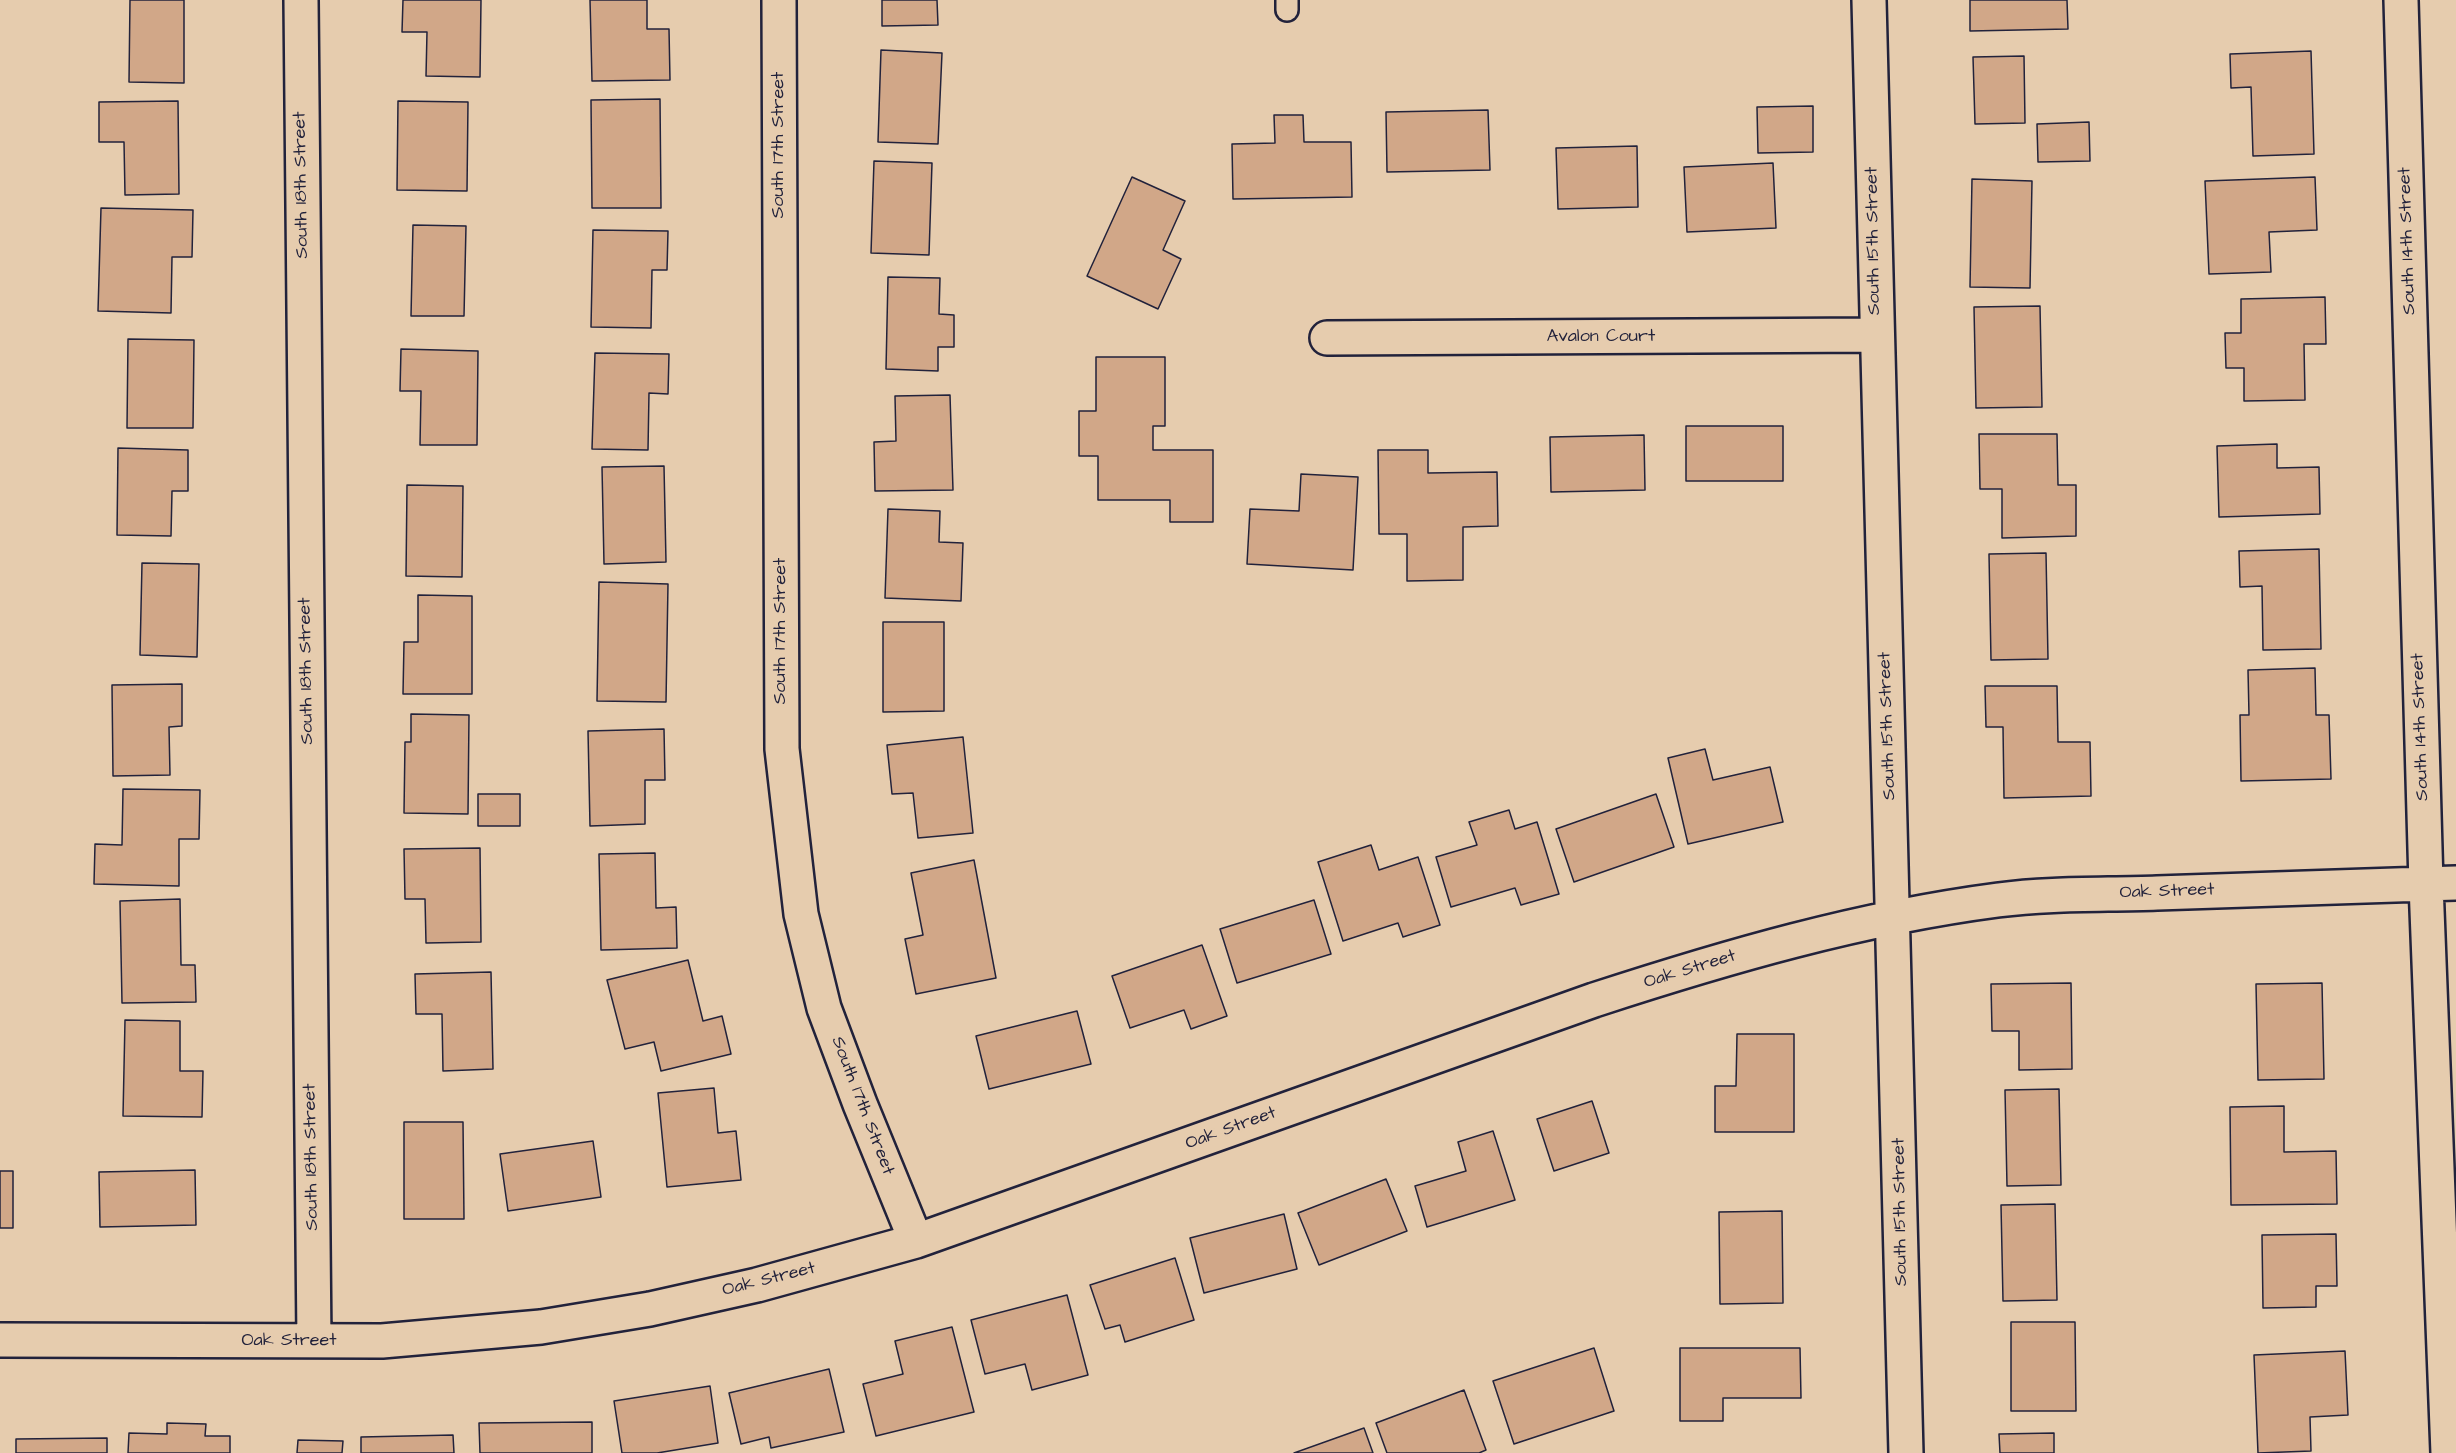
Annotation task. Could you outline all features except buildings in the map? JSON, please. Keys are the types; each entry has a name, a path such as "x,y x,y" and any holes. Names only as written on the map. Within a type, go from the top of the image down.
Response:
{"street":[{"name":"South 18th Street","path":"301,0 314,1341"},
{"name":"South 17th Street","path":"778,0 782,749 801,914 824,1008 916,1241"},
{"name":"South 15th Street","path":"1869,0 1906,1453"},
{"name":"South 14th Street","path":"2401,0 2441,883 2448,1453"},
{"name":"Avalon Court","path":"1327,338 1876,334"},
{"name":"Oak Street","path":"0,1340 382,1341 541,1327 650,1309 757,1285 916,1241 1593,1000 1699,965 1894,916 2000,899 2441,883"}]}
